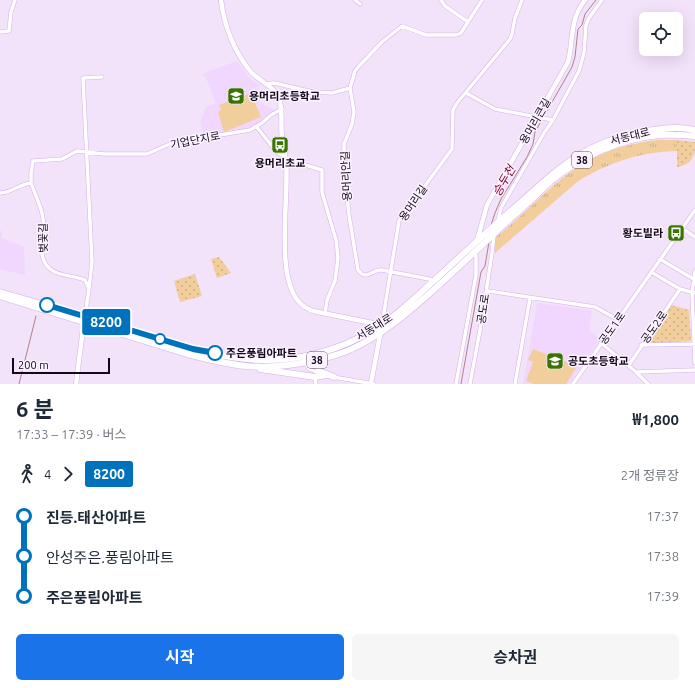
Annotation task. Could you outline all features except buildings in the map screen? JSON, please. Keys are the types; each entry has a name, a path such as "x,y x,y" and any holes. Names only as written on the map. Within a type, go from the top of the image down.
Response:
{"main road":[{"name":"서동대로","path":"0,296 193,349 228,356 262,360 304,360 337,348 382,325 561,166 578,155 596,145 616,138 661,128 695,130"},
{"name":"서동대로","path":"0,292 187,354 215,361 247,366 267,366 324,358 346,351 372,339 421,301 552,180 567,169 592,155 614,146 648,136 671,134 695,136"},
{"path":"324,358 319,364 319,371 334,377"},
{"path":"247,366 257,369 315,377 326,375"}],"street":[{"path":"0,32 9,31 11,12 15,0"},
{"path":"221,0 228,32 236,48 251,72 277,95 282,109 282,138 286,159 285,253 289,280 295,295 304,307 314,311 382,325 373,384 334,377 313,371 304,360"},
{"path":"355,0 360,4"},
{"path":"441,0 445,6 468,22"},
{"name":"용머리안길","path":"434,280 378,270 369,275 365,275 361,274 358,270 346,197 344,166 344,144 352,124 354,112 350,88 355,71 360,65 382,42 402,26 426,35 456,35 461,33 482,0"},
{"name":"용머리길","path":"382,325 390,271 400,221 452,149 453,110 510,39 515,18 522,0"},
{"name":"용머리큰길","path":"479,239 487,205 539,117 568,62 572,48 574,19 585,0"},
{"path":"497,222 501,208 579,71 584,53 586,30 589,18 602,0"},
{"path":"76,384 92,262 83,78 102,77"},
{"path":"266,84 274,83 313,92 332,93 350,88"},
{"path":"466,93 495,109 552,120"},
{"name":"기업단지로","path":"31,183 33,161 62,159 77,151 104,154 147,154 172,143 250,130 271,114 282,109"},
{"path":"256,126 275,150 286,159 322,170 322,192 336,240 338,258 335,281 327,300 325,314"},
{"path":"0,193 5,193 26,183 31,183"},
{"name":"벚꽃길","path":"31,183 43,220 42,255 45,263 50,269 58,274 86,280 89,289"},
{"name":"공도1로","path":"573,384 617,319 683,229 695,210"},
{"path":"683,229 695,237"},
{"name":"공도로","path":"470,384 482,319 492,253 493,235"},
{"name":"공도로","path":"456,384 476,275 477,250"},
{"path":"660,259 694,280"},
{"path":"695,271 695,363"},
{"path":"651,272 680,289 694,293"},
{"name":"공도2로","path":"628,365 680,289"},
{"path":"488,292 595,307 617,319"},
{"path":"516,384 530,298"},
{"path":"601,343 648,384"},
{"path":"641,345 695,344"},
{"path":"636,372 695,370"},
{"path":"315,377 316,384"}],"shaded area":[{"name":"용머리초등학교","path":"237,61 249,78 260,85 257,88 260,103 276,111 266,115 260,122 247,129 204,137 201,121 206,107 216,103 206,78 202,74"},
{"path":"0,231 2,231 2,238 24,247 25,275 0,269"},
{"name":"공도초등학교","path":"538,303 592,311 589,330 600,339 569,384 523,384"}],"green space":[{"path":"251,93 261,117 224,132 218,112 221,110 219,105"},
{"path":"657,140 677,140 677,151 650,153 625,159 589,175 577,182 495,253 495,238 549,189 572,171 592,158 610,151 629,145"},
{"path":"677,140 695,142 694,155 692,159 687,164 677,167"},
{"path":"219,257 231,273 217,278 211,259"},
{"path":"195,274 202,296 180,302 174,281"},
{"path":"671,305 689,310 691,341 646,344"},
{"path":"533,349 577,366 566,384 534,384 526,381 533,362 528,360"}],"waterway":[{"name":"승두천","path":"491,225 501,199 527,157 533,144 535,132 572,67 575,57 578,29 582,25 585,14 596,0"},
{"name":"승두천","path":"461,384 481,272 485,266 489,242"},
{"path":"19,384 36,316"}],"bus line":[{"name":"8200","path":"47,305 193,349 215,353"}],"place":[{"name":"용머리초등학교","path":"236,96"},
{"name":"용머리초교","path":"280,145"},
{"name":"황도빌라","path":"676,233"},
{"name":"주은풍림아파트","path":"215,353"},
{"name":"공도초등학교","path":"555,361"}]}
